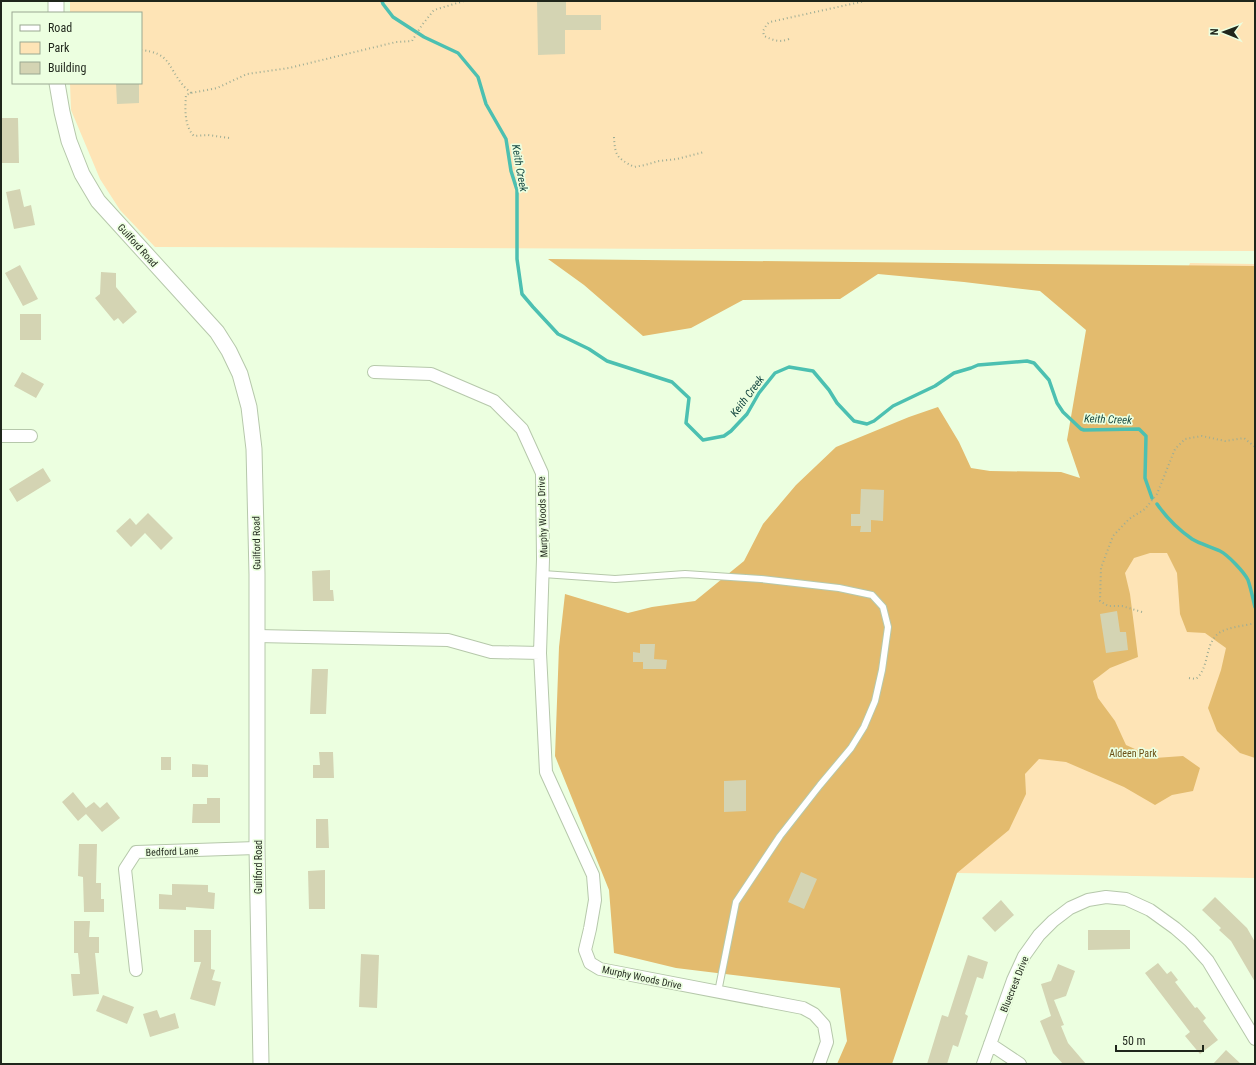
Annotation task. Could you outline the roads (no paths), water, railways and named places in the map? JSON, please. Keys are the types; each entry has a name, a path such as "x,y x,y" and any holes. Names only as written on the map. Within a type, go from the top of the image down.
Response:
{"street":[{"path":"56,1 56,12"},
{"name":"Guilford Road","path":"57,84 61,110 69,141 82,174 98,201 217,332 229,351 240,374 249,407 254,449 257,636 257,848 261,1064"},
{"name":"Murphy Woods Drive","path":"374,372 431,374 494,401 522,430 542,474 543,574 540,653 546,772 593,875 595,900 585,950 590,963 600,969 803,1008 814,1014 824,1025 827,1042 819,1064"},
{"path":"1,436 31,436"},
{"path":"257,636 448,640 491,652 540,653"},
{"name":"Bedford Lane","path":"136,970 125,869 136,852 257,848"},
{"name":"Bluecrest Drive","path":"984,1064 1013,980 1024,956 1038,935 1070,908 1088,900 1106,897 1126,899 1150,910 1190,941 1208,961 1255,1039"},
{"path":"990,1044 1020,1064"}],"lane":[{"path":"543,574 615,579 685,574 761,579 839,588 872,595 884,607 888,627 882,670 875,701 864,728 851,748 820,784 780,836 736,902 718,992"}],"waterway":[{"name":"Keith Creek","path":"382,1 393,17 424,37 458,53 478,77 486,104 506,139 511,171 517,190 517,259 522,294 558,334 589,349 607,361 672,382 689,398 686,423 703,440 724,436 731,431 747,414 759,393 775,373 789,367 813,371 829,390 837,403 854,421 867,424 874,421 893,406 935,386 954,373 978,365 1027,361 1034,363 1049,380 1057,403 1063,412 1081,429 1139,429 1146,436 1145,478 1152,498"},
{"name":"Keith Creek","path":"1157,504 1169,518 1192,539 1220,551 1236,564 1248,580 1255,607"}],"park label":[{"name":"Aldeen Park","path":"1133,753"}]}
